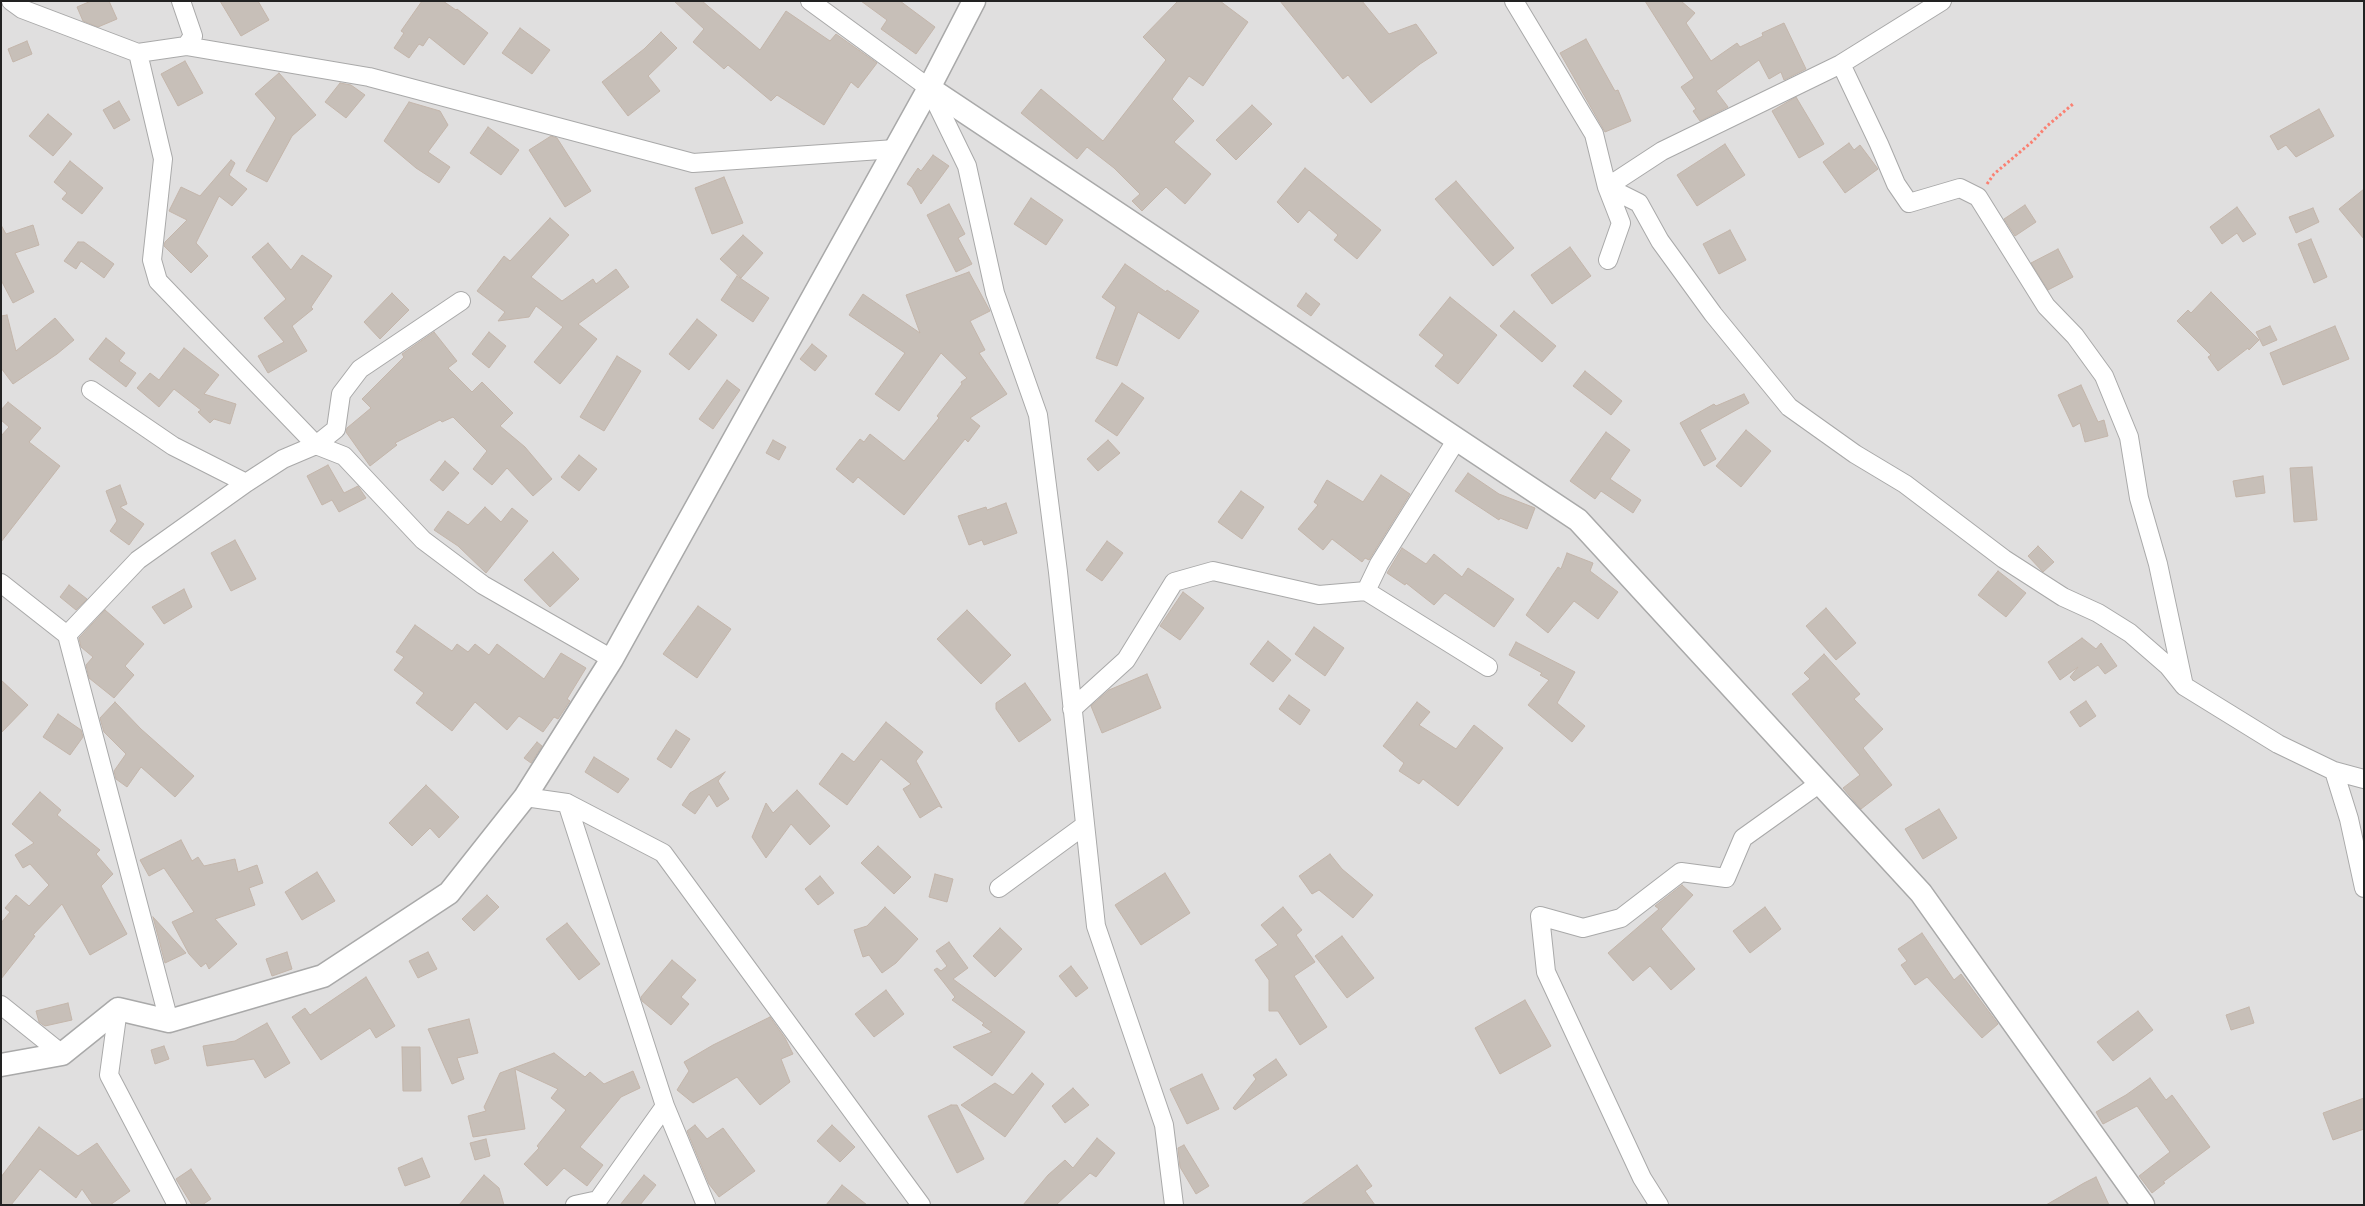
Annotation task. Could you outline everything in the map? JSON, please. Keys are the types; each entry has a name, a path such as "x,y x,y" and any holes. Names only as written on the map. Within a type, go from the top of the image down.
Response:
{"street":[{"path":"11,1 22,9 138,53 186,46 370,77 694,163 896,149"},
{"path":"181,1 193,36 186,46"},
{"path":"810,1 929,88 1578,520 1921,893 2143,1205"},
{"path":"118,1009 169,1021 323,976 449,893 525,797 612,659 896,149 974,1"},
{"path":"1514,1 1594,134 1607,187 1621,223 1608,260"},
{"path":"1607,187 1662,151 1840,64 1942,1"},
{"path":"138,53 163,160 152,260 158,281 316,445 344,456 424,540 483,585 612,659"},
{"path":"1840,64 1880,144 1896,184 1909,204 1960,188 1978,197 2046,306 2075,336 2104,376 2129,437 2139,498 2158,564 2184,686"},
{"path":"929,88 967,166 994,293 1038,415 1058,572 1096,926 1164,1125 1174,1205"},
{"path":"1607,187 1640,203 1660,241 1708,307 1790,407 1855,454 1905,484 2004,559 2063,597 2098,613 2130,633 2168,666 2184,686 2278,744 2334,770 2364,779"},
{"path":"67,635 138,560 246,482 283,459 316,445 336,429 341,394 360,369 461,300"},
{"path":"90,390 173,446 246,482"},
{"path":"1366,591 1379,564 1458,439"},
{"path":"1072,709 1126,660 1174,582 1213,571 1319,595 1366,591 1488,667"},
{"path":"1,583 67,635 169,1021"},
{"path":"2334,770 2349,819 2364,888"},
{"path":"1660,1205 1642,1178 1546,972 1540,916 1583,928 1621,918 1681,872 1726,878 1743,838 1820,783"},
{"path":"525,797 566,803 663,853 921,1205"},
{"path":"566,803 665,1106 706,1205"},
{"path":"999,888 1084,825"},
{"path":"1,1004 62,1054"},
{"path":"1,1065 62,1054 118,1009"},
{"path":"118,1009 109,1075 177,1205"},
{"path":"575,1205 598,1200 665,1106"}],"path":[{"path":"1978,197 1994,174 2033,142 2047,126 2073,104"}],"shaded area":[{"path":"1,1 2364,1 2364,1205 1,1205"}],"building":[{"path":"91,1 109,1 117,19 98,27 83,21 77,7"},
{"path":"220,1 258,1 269,20 241,36"},
{"path":"422,1 443,1 457,9 488,33 464,65 429,37 423,46 419,44 409,58 394,48 404,33 401,31"},
{"path":"674,1 702,1 760,50 786,11 830,41 836,34 877,63 858,88 851,82 824,125 777,95 771,101 728,65 724,69 693,42 704,29"},
{"path":"861,1 900,1 935,27 916,54 881,29 887,20"},
{"path":"1178,1 1220,1 1248,22 1203,86 1189,76 1172,99 1194,121 1174,142 1211,174 1185,204 1166,187 1142,211 1132,201 1140,194 1114,168 1087,147 1077,159 1021,113 1041,89 1103,141 1166,60 1143,37"},
{"path":"1280,1 1362,1 1389,34 1416,24 1437,53 1371,103 1348,75 1343,79"},
{"path":"1645,1 1681,1 1695,13 1686,23 1711,61 1737,43 1740,47 1763,36 1762,33 1784,23 1806,69 1784,80 1781,72 1769,79 1759,60 1716,91 1728,107 1700,121 1693,111 1696,109 1681,87 1694,78"},
{"path":"520,28 550,50 532,74 502,53"},
{"path":"661,32 677,48 648,76 660,91 628,116 602,82 644,49"},
{"path":"1586,39 1615,91 1618,90 1631,121 1605,132 1560,53"},
{"path":"27,41 32,54 13,62 8,49"},
{"path":"185,61 203,93 178,106 161,74"},
{"path":"279,73 316,115 292,136 267,182 246,171 276,118 255,94"},
{"path":"340,83 351,85 365,95 346,118 325,102"},
{"path":"1796,97 1824,144 1799,158 1772,111"},
{"path":"119,101 130,120 114,129 103,110"},
{"path":"409,102 440,111 448,125 428,152 450,167 439,183 416,168 384,141"},
{"path":"1252,105 1272,124 1236,160 1216,140"},
{"path":"2319,109 2334,136 2296,157 2286,145 2278,150 2270,136"},
{"path":"48,114 72,134 53,156 29,136"},
{"path":"488,127 519,150 501,175 470,153"},
{"path":"551,136 557,138 591,191 565,207 529,150"},
{"path":"1849,143 1854,150 1860,145 1878,169 1845,193 1823,162"},
{"path":"1725,144 1745,175 1697,206 1677,175"},
{"path":"933,155 949,166 921,204 912,187 907,184 918,168 921,171"},
{"path":"231,160 235,163 229,175 247,189 232,206 219,196 196,243 208,256 191,273 164,246 165,242 187,220 169,211 181,187 200,196"},
{"path":"70,161 103,188 82,214 62,199 67,193 54,182"},
{"path":"1305,168 1381,230 1357,259 1334,240 1338,235 1309,210 1298,223 1277,202"},
{"path":"724,177 743,223 712,234 695,188"},
{"path":"1456,181 1514,248 1493,266 1435,199"},
{"path":"2364,189 2364,239 2339,209"},
{"path":"1031,198 1063,220 1046,245 1014,224"},
{"path":"949,204 965,234 958,238 972,264 956,272 927,215"},
{"path":"2025,205 2036,222 2015,236 2004,219"},
{"path":"2237,207 2256,234 2243,242 2237,233 2222,244 2210,227"},
{"path":"2313,208 2319,222 2296,233 2289,217"},
{"path":"550,218 569,235 531,277 562,301 593,279 596,284 616,269 629,287 578,324 597,339 560,384 534,362 563,327 536,306 529,317 498,321 505,312 477,291 504,256 510,261"},
{"path":"1,225 6,234 33,225 39,245 15,253 34,292 13,303 1,280"},
{"path":"1730,230 1746,260 1719,274 1703,244"},
{"path":"743,235 763,253 741,278 720,259"},
{"path":"2311,239 2327,277 2314,283 2298,244"},
{"path":"78,242 84,242 114,264 104,278 81,261 76,269 64,261"},
{"path":"268,243 291,270 302,255 332,276 311,307 313,309 292,326 307,351 268,373 258,356 284,342 264,318 286,299 252,257"},
{"path":"1570,247 1591,276 1552,304 1531,275"},
{"path":"2058,249 2073,277 2048,290 2031,263"},
{"path":"1125,264 1166,292 1167,290 1199,311 1179,339 1138,312 1117,366 1096,358 1116,307 1102,297"},
{"path":"969,272 990,311 970,321 985,350 979,353 1007,394 970,418 980,426 968,442 965,439 904,515 858,477 853,483 836,469 860,439 864,442 870,434 904,461 939,418 937,416 962,384 961,382 967,378 941,353 899,411 875,394 905,353 849,315 863,294 920,333 906,295"},
{"path":"737,276 769,298 753,322 721,300"},
{"path":"2211,292 2259,340 2249,350 2248,348 2218,371 2208,357 2211,355 2177,321 2188,310 2191,313"},
{"path":"392,293 409,310 380,339 364,322"},
{"path":"1306,293 1320,304 1311,316 1297,306"},
{"path":"1450,297 1497,335 1458,384 1435,366 1444,355 1419,335"},
{"path":"1514,311 1556,346 1542,362 1500,326"},
{"path":"7,315 16,351 55,318 74,340 13,384 1,368 1,316"},
{"path":"697,319 717,335 689,370 669,354"},
{"path":"2270,326 2277,340 2263,346 2256,332"},
{"path":"2335,326 2349,359 2283,385 2270,353"},
{"path":"434,332 457,361 448,368 472,392 482,382 513,413 500,426 525,447 552,479 533,496 507,468 492,485 473,469 487,451 453,417 442,422 440,420 395,443 397,445 370,466 346,432 347,428 371,408 362,399 404,357 402,354"},
{"path":"489,332 506,346 489,368 472,354"},
{"path":"106,338 125,353 119,361 136,373 126,387 89,359"},
{"path":"812,344 827,356 815,371 800,359"},
{"path":"184,348 219,375 204,394 236,404 230,424 214,419 210,423 198,412 201,410 174,389 159,407 137,388 150,373 159,380"},
{"path":"617,356 641,371 604,431 580,417"},
{"path":"1585,371 1622,401 1611,415 1573,386"},
{"path":"727,380 740,390 713,429 699,419"},
{"path":"1122,383 1144,398 1117,436 1095,421"},
{"path":"2081,385 2098,422 2104,420 2108,436 2085,442 2080,423 2073,427 2058,395"},
{"path":"1744,394 1749,403 1700,430 1716,459 1704,466 1680,423 1714,404 1716,406"},
{"path":"8,402 41,428 29,442 60,466 1,542 1,436 9,427 1,420 1,410"},
{"path":"1746,430 1771,451 1741,487 1716,466"},
{"path":"1606,432 1630,450 1610,479 1641,500 1633,513 1601,491 1595,499 1570,481"},
{"path":"773,440 786,447 779,460 766,453"},
{"path":"1108,440 1120,453 1098,471 1087,459"},
{"path":"579,455 597,469 579,491 561,477"},
{"path":"445,461 459,473 443,491 430,480"},
{"path":"328,465 344,493 358,486 366,498 339,512 332,500 322,505 307,476"},
{"path":"2312,467 2317,520 2294,522 2290,468"},
{"path":"1468,473 1499,494 1535,508 1527,529 1500,518 1499,520 1455,491"},
{"path":"1381,475 1410,494 1369,560 1365,558 1362,562 1332,539 1323,550 1298,529 1318,505 1314,502 1327,480 1363,502"},
{"path":"2263,476 2265,493 2236,497 2233,481"},
{"path":"120,485 127,504 120,507 144,524 129,545 110,531 117,521 106,491"},
{"path":"1241,491 1264,507 1242,539 1218,522"},
{"path":"1006,503 1017,533 984,545 982,540 969,545 958,516 986,507 987,510"},
{"path":"485,507 501,522 512,508 528,521 486,573 458,546 434,530 448,511 468,525"},
{"path":"235,540 256,579 231,591 211,553"},
{"path":"1107,541 1123,553 1102,581 1086,570"},
{"path":"2038,546 2054,562 2043,572 2028,556"},
{"path":"1402,548 1426,564 1434,554 1462,577 1468,568 1514,599 1494,627 1445,593 1434,605 1406,583 1405,585 1387,573"},
{"path":"553,552 579,579 550,607 524,580"},
{"path":"1567,553 1593,563 1590,571 1618,592 1598,619 1574,601 1548,633 1526,615 1558,567 1561,569"},
{"path":"1998,571 2026,593 2006,617 1978,595"},
{"path":"69,585 87,599 76,610 60,597"},
{"path":"184,589 192,607 164,624 152,607"},
{"path":"1183,592 1204,608 1180,640 1160,626"},
{"path":"698,606 731,629 697,678 663,654"},
{"path":"1826,608 1856,643 1836,660 1806,626"},
{"path":"105,610 144,644 125,666 134,675 114,698 89,678 86,665 93,657 81,647 79,638"},
{"path":"967,610 1011,655 981,684 937,639"},
{"path":"415,625 452,651 457,644 468,652 475,644 489,655 497,644 544,679 561,653 586,668 567,699 570,701 558,719 554,717 543,732 519,716 507,730 475,702 452,731 416,703 424,693 394,670 404,657 396,652"},
{"path":"1314,627 1344,648 1325,676 1295,654"},
{"path":"2082,638 2096,649 2101,643 2117,666 2105,674 2098,665 2074,681 2070,677 2078,667 2060,680 2048,662"},
{"path":"1268,641 1291,660 1273,682 1250,664"},
{"path":"1516,642 1575,672 1557,703 1585,726 1572,742 1528,705 1549,680 1540,675 1542,673 1509,655"},
{"path":"1824,654 1860,694 1854,699 1883,729 1863,748 1892,785 1861,809 1843,788 1860,775 1792,694 1810,679 1804,673"},
{"path":"1147,674 1161,708 1102,733 1091,706 1109,690"},
{"path":"1,680 28,705 1,733"},
{"path":"1025,683 1051,720 1019,742 996,709 996,703"},
{"path":"1289,695 1310,710 1300,725 1279,709"},
{"path":"2086,701 2096,716 2080,727 2070,712"},
{"path":"115,702 141,729 194,776 175,797 141,767 127,787 116,779 114,771 126,754 104,732 100,718"},
{"path":"1417,702 1430,712 1419,725 1456,749 1474,725 1503,748 1458,806 1423,779 1419,784 1399,771 1404,763 1383,746"},
{"path":"58,714 81,730 83,737 70,755 43,737"},
{"path":"886,722 923,752 916,761 942,808 939,806 920,818 903,789 911,784 881,759 847,805 819,784 842,753 854,762"},
{"path":"676,730 690,739 671,768 657,759"},
{"path":"537,742 542,746 531,763 524,758"},
{"path":"594,757 629,779 618,793 585,772"},
{"path":"725,772 718,781 729,799 717,807 709,794 695,814 682,805 690,793"},
{"path":"426,785 459,817 439,838 430,828 412,846 389,823"},
{"path":"797,790 830,826 810,845 791,824 766,858 752,837 766,803 773,813"},
{"path":"40,792 61,810 57,815 100,850 96,854 113,874 101,886 127,934 90,955 62,904 33,935 35,936 1,979 1,923 10,912 5,908 16,895 29,906 49,885 30,864 23,868 15,855 34,843 12,824"},
{"path":"1939,809 1957,838 1923,859 1905,829"},
{"path":"181,840 192,861 198,857 204,866 235,859 238,872 257,865 263,883 249,888 255,905 215,919 237,944 209,969 206,963 201,967 189,954 172,922 194,912 164,868 149,876 140,860"},
{"path":"878,846 911,877 894,894 861,863"},
{"path":"1330,854 1342,869 1373,895 1353,918 1319,890 1312,894 1299,876"},
{"path":"317,872 335,901 302,920 285,892"},
{"path":"1165,873 1190,913 1141,945 1115,905"},
{"path":"935,874 953,879 947,902 929,897"},
{"path":"820,876 834,893 818,905 805,889"},
{"path":"1682,885 1693,895 1661,929 1695,969 1671,990 1650,966 1633,981 1608,953 1659,909 1655,906"},
{"path":"487,895 499,907 474,931 462,919"},
{"path":"885,907 918,939 896,963 882,973 869,955 863,957 854,930 867,926"},
{"path":"1283,907 1302,930 1296,935 1315,962 1294,976 1327,1027 1300,1045 1278,1011 1269,1011 1269,980 1255,960 1278,945 1261,925"},
{"path":"1765,907 1781,929 1750,953 1733,931"},
{"path":"153,917 186,953 165,963"},
{"path":"567,923 600,964 579,980 546,939"},
{"path":"1000,928 1022,949 995,977 973,956"},
{"path":"1922,933 1954,980 1961,974 1998,1024 1982,1038 1927,977 1915,985 1901,965 1907,961 1898,949"},
{"path":"1342,936 1374,978 1347,998 1315,956"},
{"path":"949,942 968,968 953,979 1025,1032 992,1076 953,1047 992,1032 982,1025 984,1023 952,1000 955,997 934,970 937,968 941,971 947,966 936,951"},
{"path":"287,952 292,969 272,976 266,959"},
{"path":"428,952 437,969 418,978 409,961"},
{"path":"672,960 696,980 681,997 689,1004 671,1025 642,1001 641,997"},
{"path":"1071,966 1088,988 1076,997 1059,976"},
{"path":"366,977 395,1026 376,1038 370,1028 321,1060 292,1017 305,1008 310,1015"},
{"path":"886,990 904,1014 874,1037 855,1014"},
{"path":"1525,1000 1551,1046 1500,1074 1475,1028"},
{"path":"68,1003 72,1020 45,1026 39,1022 36,1011"},
{"path":"2249,1007 2254,1023 2231,1030 2226,1015"},
{"path":"2138,1011 2153,1030 2113,1061 2097,1042"},
{"path":"770,1017 785,1038 793,1054 781,1059 790,1082 760,1105 737,1077 693,1103 677,1090 689,1071 684,1062 713,1045"},
{"path":"469,1019 478,1053 457,1058 464,1079 452,1084 428,1029"},
{"path":"267,1023 290,1063 265,1078 254,1059 207,1066 203,1046 235,1041"},
{"path":"164,1046 169,1059 155,1064 151,1050"},
{"path":"402,1047 420,1047 421,1091 403,1091"},
{"path":"554,1053 585,1077 590,1072 604,1084 633,1071 640,1088 621,1097 580,1147 603,1165 587,1186 564,1168 547,1186 524,1164 539,1148 537,1146 566,1110 551,1098 558,1089 515,1069 525,1129 473,1137 468,1116 486,1111 484,1107 500,1073"},
{"path":"1276,1059 1287,1075 1235,1110 1233,1108 1256,1079 1253,1075"},
{"path":"1032,1073 1044,1084 1005,1137 961,1105 995,1083 1013,1095"},
{"path":"1202,1074 1219,1109 1187,1124 1170,1089"},
{"path":"2150,1078 2166,1100 2172,1095 2210,1147 2163,1182 2165,1183 2152,1193 2139,1176 2170,1152 2137,1106 2103,1124 2096,1112 2126,1095"},
{"path":"1073,1088 1089,1105 1065,1123 1052,1106"},
{"path":"2364,1098 2364,1129 2333,1140 2323,1113"},
{"path":"951,1105 957,1105 984,1159 957,1173 928,1116"},
{"path":"695,1125 707,1139 723,1128 755,1171 719,1197 709,1184 687,1131"},
{"path":"832,1125 855,1147 840,1162 817,1141"},
{"path":"39,1127 78,1156 97,1143 130,1191 110,1205 93,1205 82,1189 76,1198 40,1169 11,1205 1,1205 1,1177"},
{"path":"1097,1138 1115,1153 1096,1177 1090,1173 1056,1205 1023,1205 1048,1175 1065,1160 1073,1168"},
{"path":"486,1139 490,1156 475,1160 470,1143"},
{"path":"1184,1145 1209,1186 1196,1194 1180,1167 1178,1148"},
{"path":"422,1158 430,1177 405,1186 398,1168"},
{"path":"1357,1165 1372,1186 1365,1191 1375,1205 1301,1205"},
{"path":"191,1169 211,1199 202,1205 192,1205 176,1179"},
{"path":"484,1175 499,1188 504,1205 459,1205"},
{"path":"644,1175 656,1185 640,1205 620,1205"},
{"path":"2096,1177 2109,1205 2046,1205 2084,1183"},
{"path":"842,1185 867,1205 826,1205"}]}
